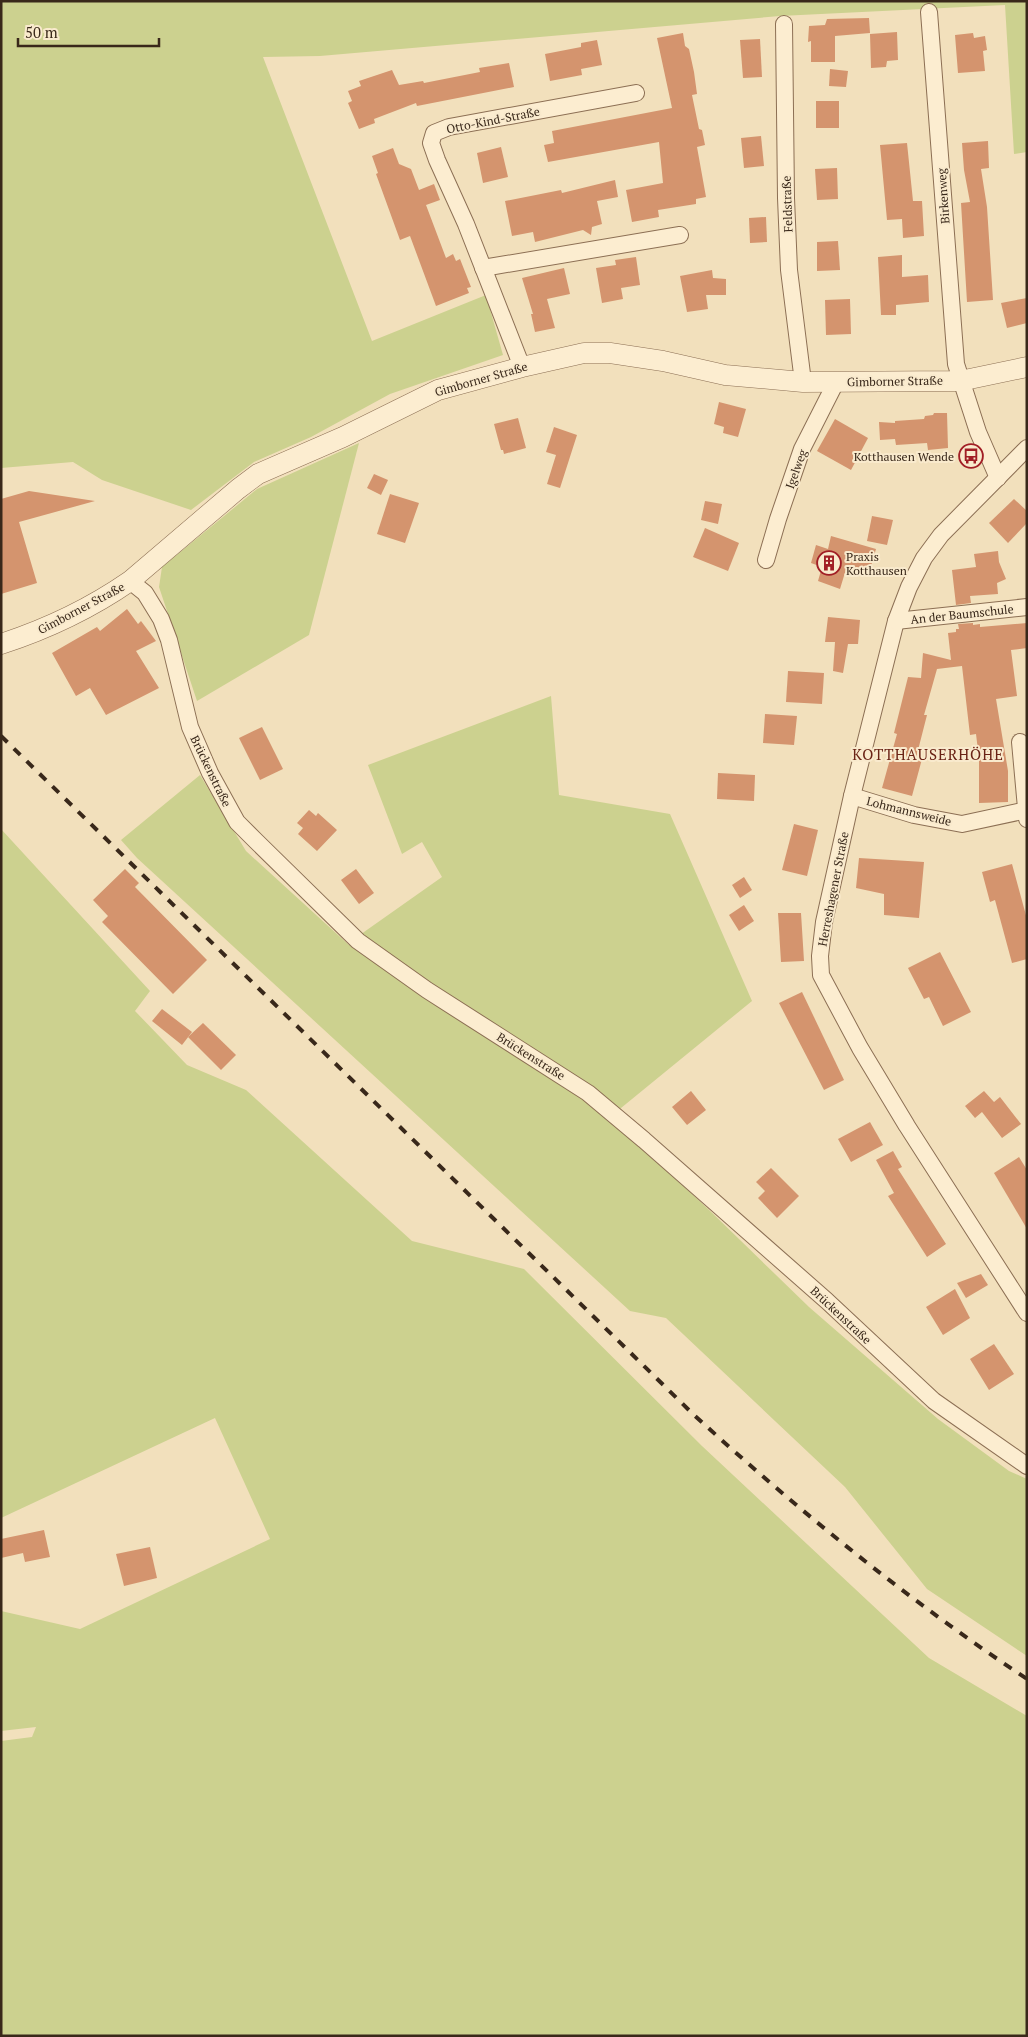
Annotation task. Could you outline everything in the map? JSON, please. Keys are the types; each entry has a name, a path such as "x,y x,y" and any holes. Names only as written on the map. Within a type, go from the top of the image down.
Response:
{"street":[{"name":"Birkenweg","path":"929,12 956,364 960,381"},
{"name":"Feldstraße","path":"784,24 786,198 789,270 803,382"},
{"name":"Otto-Kind-Straße","path":"522,367 431,143 434,133 449,128 636,93"},
{"path":"482,268 680,235"},
{"name":"Gimborner Straße","path":"1,644 50,626 115,592 258,474 368,425 438,390 522,367 584,353 610,353 663,361 725,375 803,382 836,382 960,381 1027,367"},
{"path":"960,381 978,432 998,478"},
{"name":"Igelweg","path":"766,560 802,449 836,382"},
{"name":"Herreshagener Straße","path":"1027,448 941,535 924,558 909,588 896,621 852,796 824,922 820,956 821,975 847,1026 1027,1313"},
{"name":"Brückenstraße","path":"130,581 145,593 161,619 170,640 190,727 210,773 237,822 277,862 358,941 427,990 588,1093 827,1301 934,1401 1027,1466"},
{"name":"An der Baumschule","path":"896,621 1027,606"},
{"name":"Lohmannsweide","path":"852,796 914,814 962,824 1026,813 1020,742"}],"green space":[{"path":"1,1 1027,1 1027,152 1014,154 1005,5 780,16 320,56 263,57 372,341 486,295 503,355 390,394 311,437 254,462 191,510 102,480 73,462 1,468"},
{"path":"359,443 309,635 197,701 159,587 162,567 257,489"},
{"path":"551,696 559,795 670,814 752,1001 610,1117 809,1307 938,1419 1009,1471 1027,1479 1027,1656 927,1589 845,1487 666,1318 630,1311 137,858 121,840 200,775 246,851 349,945 364,932 442,877 422,842 402,854 368,765"},
{"path":"1,829 150,991 135,1011 187,1065 246,1090 412,1241 524,1269 702,1446 929,1658 1027,1716 1027,2036 1,2036 1,1741 32,1737 36,1727 1,1731 1,1611 80,1629 270,1539 215,1418 1,1518"}],"building":[{"path":"869,18 870,33 835,36 835,62 811,62 811,41 808,42 809,26 825,25 827,19"},
{"path":"897,32 898,60 887,61 886,67 871,68 870,34"},
{"path":"683,33 685,46 689,49 694,72 697,94 692,95 699,129 702,130 705,145 697,147 706,197 696,199 696,204 658,210 659,217 632,222 626,190 663,183 659,142 548,162 544,145 554,143 552,131 672,108 657,38"},
{"path":"973,33 974,38 985,36 987,50 983,51 985,71 958,73 955,35"},
{"path":"760,39 762,77 743,78 740,40"},
{"path":"597,40 602,65 581,69 582,75 550,81 545,54 581,47 581,43"},
{"path":"509,63 514,87 417,106 416,103 374,119 375,123 359,129 348,103 352,101 348,91 361,86 359,81 392,70 399,85 423,81 424,83 480,72 479,68"},
{"path":"830,69 848,71 846,87 829,86"},
{"path":"816,101 839,101 839,128 816,128"},
{"path":"761,136 764,166 744,168 741,138"},
{"path":"988,141 989,168 981,169 987,207 993,300 967,302 961,203 970,202 964,170 962,143"},
{"path":"907,143 913,201 922,201 924,236 903,238 902,219 887,220 880,145"},
{"path":"501,147 508,177 483,183 477,153"},
{"path":"393,148 399,164 411,169 419,190 434,184 440,200 426,205 446,258 453,254 456,261 460,259 471,287 467,288 469,293 436,306 410,236 400,240 376,174 378,173 372,156"},
{"path":"837,168 838,199 817,200 815,169"},
{"path":"615,180 618,197 597,201 602,224 592,227 591,235 583,230 535,242 533,232 512,236 505,201 561,190 562,193"},
{"path":"766,217 767,242 750,243 749,218"},
{"path":"838,241 840,270 817,271 817,242"},
{"path":"902,255 902,277 928,275 929,302 896,305 896,315 881,315 878,257"},
{"path":"636,257 640,285 621,288 623,299 602,303 596,268 616,265 615,260"},
{"path":"564,268 570,294 547,299 555,328 535,332 531,314 533,314 522,278"},
{"path":"712,270 713,278 726,279 726,295 706,295 708,309 687,312 680,276"},
{"path":"1027,298 1027,323 1007,328 1001,303"},
{"path":"850,299 851,334 826,335 825,300"},
{"path":"719,402 746,409 738,437 723,433 724,427 714,424"},
{"path":"934,413 947,413 948,448 928,450 927,443 896,445 895,439 880,440 879,422 895,423 895,421 924,419 925,416 933,415"},
{"path":"518,418 526,448 504,454 503,450 501,450 494,424"},
{"path":"835,419 868,438 851,470 817,451"},
{"path":"554,427 577,435 560,488 547,484 556,455 546,452"},
{"path":"374,474 388,480 381,495 367,488"},
{"path":"29,491 95,501 19,522 37,583 1,594 1,499"},
{"path":"390,494 419,503 405,543 377,534"},
{"path":"1014,499 1027,511 1027,523 1008,543 989,523"},
{"path":"705,501 722,504 718,524 701,520"},
{"path":"872,516 893,520 887,545 867,541"},
{"path":"705,528 739,543 728,571 693,557"},
{"name":"Praxis Kotthausen","path":"831,536 876,549 869,573 847,566 840,589 818,581 822,567 811,563 816,545 828,549"},
{"path":"998,551 999,562 1006,579 997,583 998,594 970,596 971,603 956,605 952,570 976,567 974,554"},
{"path":"127,609 138,624 141,621 156,641 136,651 159,688 106,715 90,688 76,696 52,653 97,627 100,631"},
{"path":"828,617 860,620 858,644 848,644 843,673 833,671 835,642 825,642"},
{"path":"973,623 973,625 980,624 980,627 1027,623 1027,648 1011,650 1017,696 996,699 1008,771 1008,802 979,803 979,759 976,734 970,735 962,666 937,669 924,715 927,715 916,758 922,759 912,796 882,788 897,734 894,733 908,677 921,678 923,653 951,660 948,633 956,632 956,629 959,629 958,624"},
{"path":"788,671 824,673 822,704 786,702"},
{"path":"765,714 797,716 794,745 763,743"},
{"path":"262,727 283,769 260,780 239,738"},
{"path":"718,773 755,775 754,801 717,799"},
{"path":"309,810 316,816 318,813 337,830 317,851 298,834 303,828 297,823"},
{"path":"794,824 818,830 807,876 782,870"},
{"path":"859,858 924,862 919,918 884,915 884,894 856,888"},
{"path":"1012,864 1027,919 1027,959 1012,963 995,900 990,902 982,872"},
{"path":"125,869 139,883 135,887 207,960 173,994 102,922 108,916 93,900"},
{"path":"356,869 374,893 359,904 341,880"},
{"path":"744,877 752,890 740,898 732,885"},
{"path":"744,905 754,921 739,931 729,915"},
{"path":"778,913 801,913 804,961 781,962"},
{"path":"940,952 971,1012 943,1026 929,997 924,999 908,968"},
{"path":"802,992 844,1080 824,1090 779,1003"},
{"path":"162,1009 192,1032 182,1045 152,1021"},
{"path":"203,1023 236,1055 221,1070 188,1037"},
{"path":"691,1091 706,1110 687,1125 672,1107"},
{"path":"984,1091 994,1102 1000,1097 1021,1124 1002,1138 982,1112 975,1118 965,1106"},
{"path":"870,1122 883,1145 851,1162 838,1139"},
{"path":"893,1151 902,1167 898,1169 946,1244 927,1257 888,1196 894,1193 876,1160"},
{"path":"1019,1157 1027,1170 1027,1229 994,1173"},
{"path":"771,1168 799,1196 777,1218 758,1198 765,1191 756,1182"},
{"path":"981,1274 988,1285 966,1298 957,1283"},
{"path":"955,1289 970,1318 943,1335 926,1307"},
{"path":"994,1344 1014,1374 989,1390 970,1359"},
{"path":"44,1530 50,1557 25,1562 23,1553 1,1558 1,1539"},
{"path":"150,1547 157,1578 124,1586 116,1554"}],"railway":[{"path":"1,736 694,1415 774,1486 855,1553 940,1618 1027,1679"}],"place":[{"name":"Kotthausen Wende","path":"971,456"},
{"name":"Praxis Kotthausen","path":"829,563"}],"district":[{"name":"KOTTHAUSERHÖHE","path":"928,754"}]}
